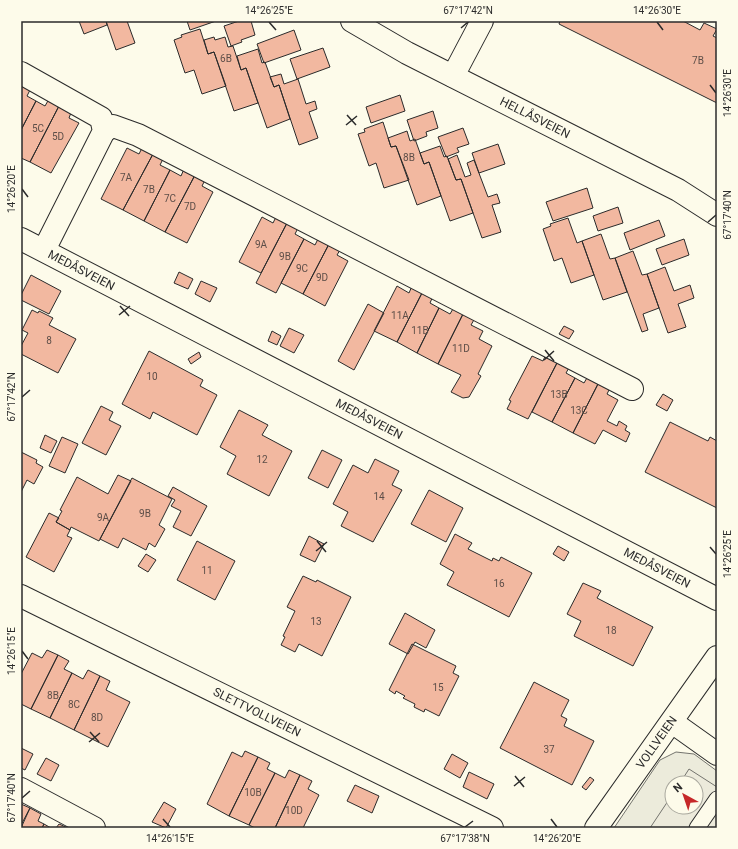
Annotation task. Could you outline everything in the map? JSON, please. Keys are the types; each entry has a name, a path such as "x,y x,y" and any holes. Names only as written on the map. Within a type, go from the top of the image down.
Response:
{"street":[{"name":"HELLÅSVEIEN","path":"352,21 407,53 678,190 717,215"},
{"path":"453,76 482,21"},
{"path":"21,73 101,118 104,131"},
{"path":"44,250 104,131 113,126 138,135 632,389"},
{"name":"MEDÅSVEIEN","path":"21,239 717,599"},
{"name":"SLETTVOLLVEIEN","path":"21,596 492,828"},
{"name":"VOLLVEIEN","path":"596,828 717,657"},
{"path":"672,722 717,754"},
{"path":"21,790 94,828"}],"lane":[{"path":"698,828 717,798"}],"shaded area":[{"path":"676,752 694,754 717,771 717,828 614,828 660,760"},
{"path":"689,769 698,775 685,775"},
{"path":"704,779 717,787 717,828 650,828 664,807 664,815 704,815"}],"building":[{"path":"79,21 106,21 107,25 84,34"},
{"path":"106,21 127,21 135,43 116,50"},
{"path":"187,21 216,21 190,30"},
{"path":"239,21 251,21 255,35 241,40 242,42 231,46 224,26"},
{"path":"560,21 683,21 700,30 704,23 717,29 713,36 717,38 717,103 559,24"},
{"path":"200,29 208,54 214,52 226,86 202,94 194,70 185,73 174,40 182,37 181,35"},
{"path":"294,30 301,50 264,63 257,44"},
{"path":"214,37 215,40 225,37 228,47 233,46 241,70 246,68 258,103 234,111 214,52 208,54 204,40"},
{"path":"323,48 330,67 297,79 290,59"},
{"path":"258,49 262,63 265,62 274,87 279,85 290,119 267,128 246,68 241,70 237,56"},
{"path":"281,74 284,84 298,79 306,104 315,101 317,109 309,112 318,138 299,145 279,85 274,87 270,77"},
{"path":"21,85 30,90 27,96 36,101 21,130"},
{"path":"400,95 405,111 371,123 366,107"},
{"path":"49,99 60,104 30,162 21,158 21,130 36,101 45,106"},
{"path":"60,104 72,110 69,118 79,123 51,173 30,162"},
{"path":"433,111 438,128 426,132 427,136 414,141 407,120"},
{"path":"383,122 391,147 396,146 409,180 384,188 376,163 369,166 358,134 365,132 364,129"},
{"path":"463,128 469,144 457,148 459,152 446,157 438,137"},
{"path":"407,131 410,141 415,139 424,164 429,162 441,196 417,205 396,146 391,147 388,138"},
{"path":"498,144 505,164 479,173 472,153"},
{"path":"440,146 444,157 447,156 456,180 461,179 473,213 450,221 429,162 424,164 420,153"},
{"path":"127,148 139,154 142,148 153,154 123,210 101,199"},
{"path":"153,154 163,159 160,165 170,170 144,221 123,210"},
{"path":"457,155 465,177 471,175 467,163 474,160 488,197 497,194 500,203 492,205 501,232 482,238 461,179 456,180 448,159"},
{"path":"184,169 195,175 165,232 144,221 170,170 181,176"},
{"path":"195,175 205,180 202,186 213,192 187,243 165,232"},
{"path":"587,188 593,208 553,221 546,202"},
{"path":"618,207 623,223 598,231 593,216"},
{"path":"262,217 273,223 276,217 287,223 261,273 239,262"},
{"path":"568,218 577,243 582,241 594,275 571,283 562,258 554,261 543,229 551,226 550,224"},
{"path":"659,220 665,236 630,250 624,233"},
{"path":"287,223 298,228 295,234 304,239 276,293 256,283"},
{"path":"601,234 610,259 615,258 627,292 603,300 582,241"},
{"path":"304,239 315,245 318,239 329,244 303,294 281,283"},
{"path":"684,239 689,255 662,265 656,249"},
{"path":"329,244 340,250 337,255 348,261 325,306 303,294"},
{"path":"633,251 642,275 647,274 659,308 643,314 648,330 642,332 615,258"},
{"path":"665,267 674,291 690,285 694,298 678,304 686,327 668,333 647,274"},
{"path":"179,272 193,279 188,289 174,283"},
{"path":"31,275 61,291 49,314 21,300 21,295"},
{"path":"201,281 217,288 210,302 195,294"},
{"path":"397,286 409,293 412,286 423,291 397,342 374,331"},
{"path":"423,291 433,296 430,303 439,308 417,353 397,342"},
{"path":"368,304 384,313 354,370 338,361"},
{"path":"454,307 464,312 438,364 417,353 439,308 450,314"},
{"path":"32,310 38,313 39,311 53,318 49,325 76,339 58,373 21,354 21,346 28,333 22,330"},
{"path":"464,312 475,318 471,325 483,331 479,339 492,346 478,374 481,376 469,397 463,398 451,392 461,375 438,364"},
{"path":"564,326 574,331 569,339 559,334"},
{"path":"289,328 304,335 294,353 280,346"},
{"path":"272,331 281,336 277,345 268,341"},
{"path":"149,351 203,380 200,386 217,395 197,435 153,412 150,419 122,404"},
{"path":"199,352 201,357 191,364 188,359"},
{"path":"546,354 558,361 528,419 507,409 511,401 509,400 532,356 543,361"},
{"path":"558,361 570,366 566,373 575,378 552,422 532,412"},
{"path":"588,376 599,382 573,433 552,422 575,378 584,383"},
{"path":"599,382 610,388 607,394 618,400 607,421 617,426 619,421 627,426 625,430 630,433 626,442 603,430 595,444 573,433"},
{"path":"663,394 673,400 667,411 656,405"},
{"path":"101,406 113,412 109,420 121,426 106,455 82,443"},
{"path":"239,410 268,425 262,435 292,451 269,496 227,474 236,456 220,447"},
{"path":"670,422 708,441 710,437 717,441 717,508 645,472"},
{"path":"45,435 57,441 51,453 40,448"},
{"path":"62,437 78,444 65,473 49,466"},
{"path":"322,450 342,460 328,488 308,478"},
{"path":"21,452 37,460 36,463 43,467 34,484 27,480 21,492"},
{"path":"375,459 399,471 392,485 402,490 373,542 341,526 348,512 333,504 353,465 368,473"},
{"path":"118,475 131,481 99,541 71,527 70,530 56,522 62,511 60,510 77,477 108,494"},
{"path":"132,478 172,499 159,525 165,529 155,547 149,543 146,550 123,538 118,548 100,539"},
{"path":"173,487 207,506 191,536 173,527 181,511 171,506 175,500 168,496"},
{"path":"429,490 463,508 446,542 411,524"},
{"path":"49,513 59,518 56,522 70,530 67,536 72,538 54,572 26,557"},
{"path":"455,534 472,543 468,549 492,561 493,558 499,561 501,557 532,573 509,617 447,585 454,572 440,564"},
{"path":"309,536 324,544 315,562 300,555"},
{"path":"197,541 235,561 215,600 177,580"},
{"path":"558,546 569,552 564,561 553,554"},
{"path":"146,554 156,560 148,572 138,566"},
{"path":"303,576 316,582 317,580 351,597 322,656 299,644 295,652 281,645 285,637 283,636 295,611 287,607"},
{"path":"583,583 601,591 597,598 653,627 633,666 574,636 581,621 567,614"},
{"path":"405,613 435,630 426,648 415,642 408,654 389,644"},
{"path":"412,644 456,666 453,673 459,676 439,716 425,709 424,712 414,707 415,704 403,698 405,696 396,691 395,694 389,690"},
{"path":"47,650 58,655 31,709 21,704 21,674 32,653 42,658"},
{"path":"58,655 69,661 64,669 72,673 50,718 31,709"},
{"path":"88,670 100,676 74,730 50,718 72,673 83,679"},
{"path":"100,676 110,681 106,690 130,702 108,747 74,730"},
{"path":"534,682 569,700 561,716 567,719 564,726 594,741 572,785 500,748"},
{"path":"21,748 33,754 25,770 21,768"},
{"path":"245,751 258,757 229,816 207,804 232,752 242,757"},
{"path":"452,754 468,763 460,778 444,769"},
{"path":"258,757 270,763 267,769 275,773 249,825 229,816"},
{"path":"46,758 59,765 51,781 37,774"},
{"path":"289,770 300,775 275,828 255,828 249,825 275,773 285,778"},
{"path":"469,772 494,784 487,799 463,787"},
{"path":"300,775 312,781 308,789 319,795 303,828 275,828"},
{"path":"590,777 594,780 586,790 582,787"},
{"path":"355,785 379,796 372,813 347,801"},
{"path":"164,802 176,809 166,828 152,822"},
{"path":"21,804 30,808 21,825"},
{"path":"30,808 41,814 38,821 44,824 42,828 21,828"},
{"path":"44,824 51,828 42,828"},
{"path":"59,824 68,828 56,828"}]}
